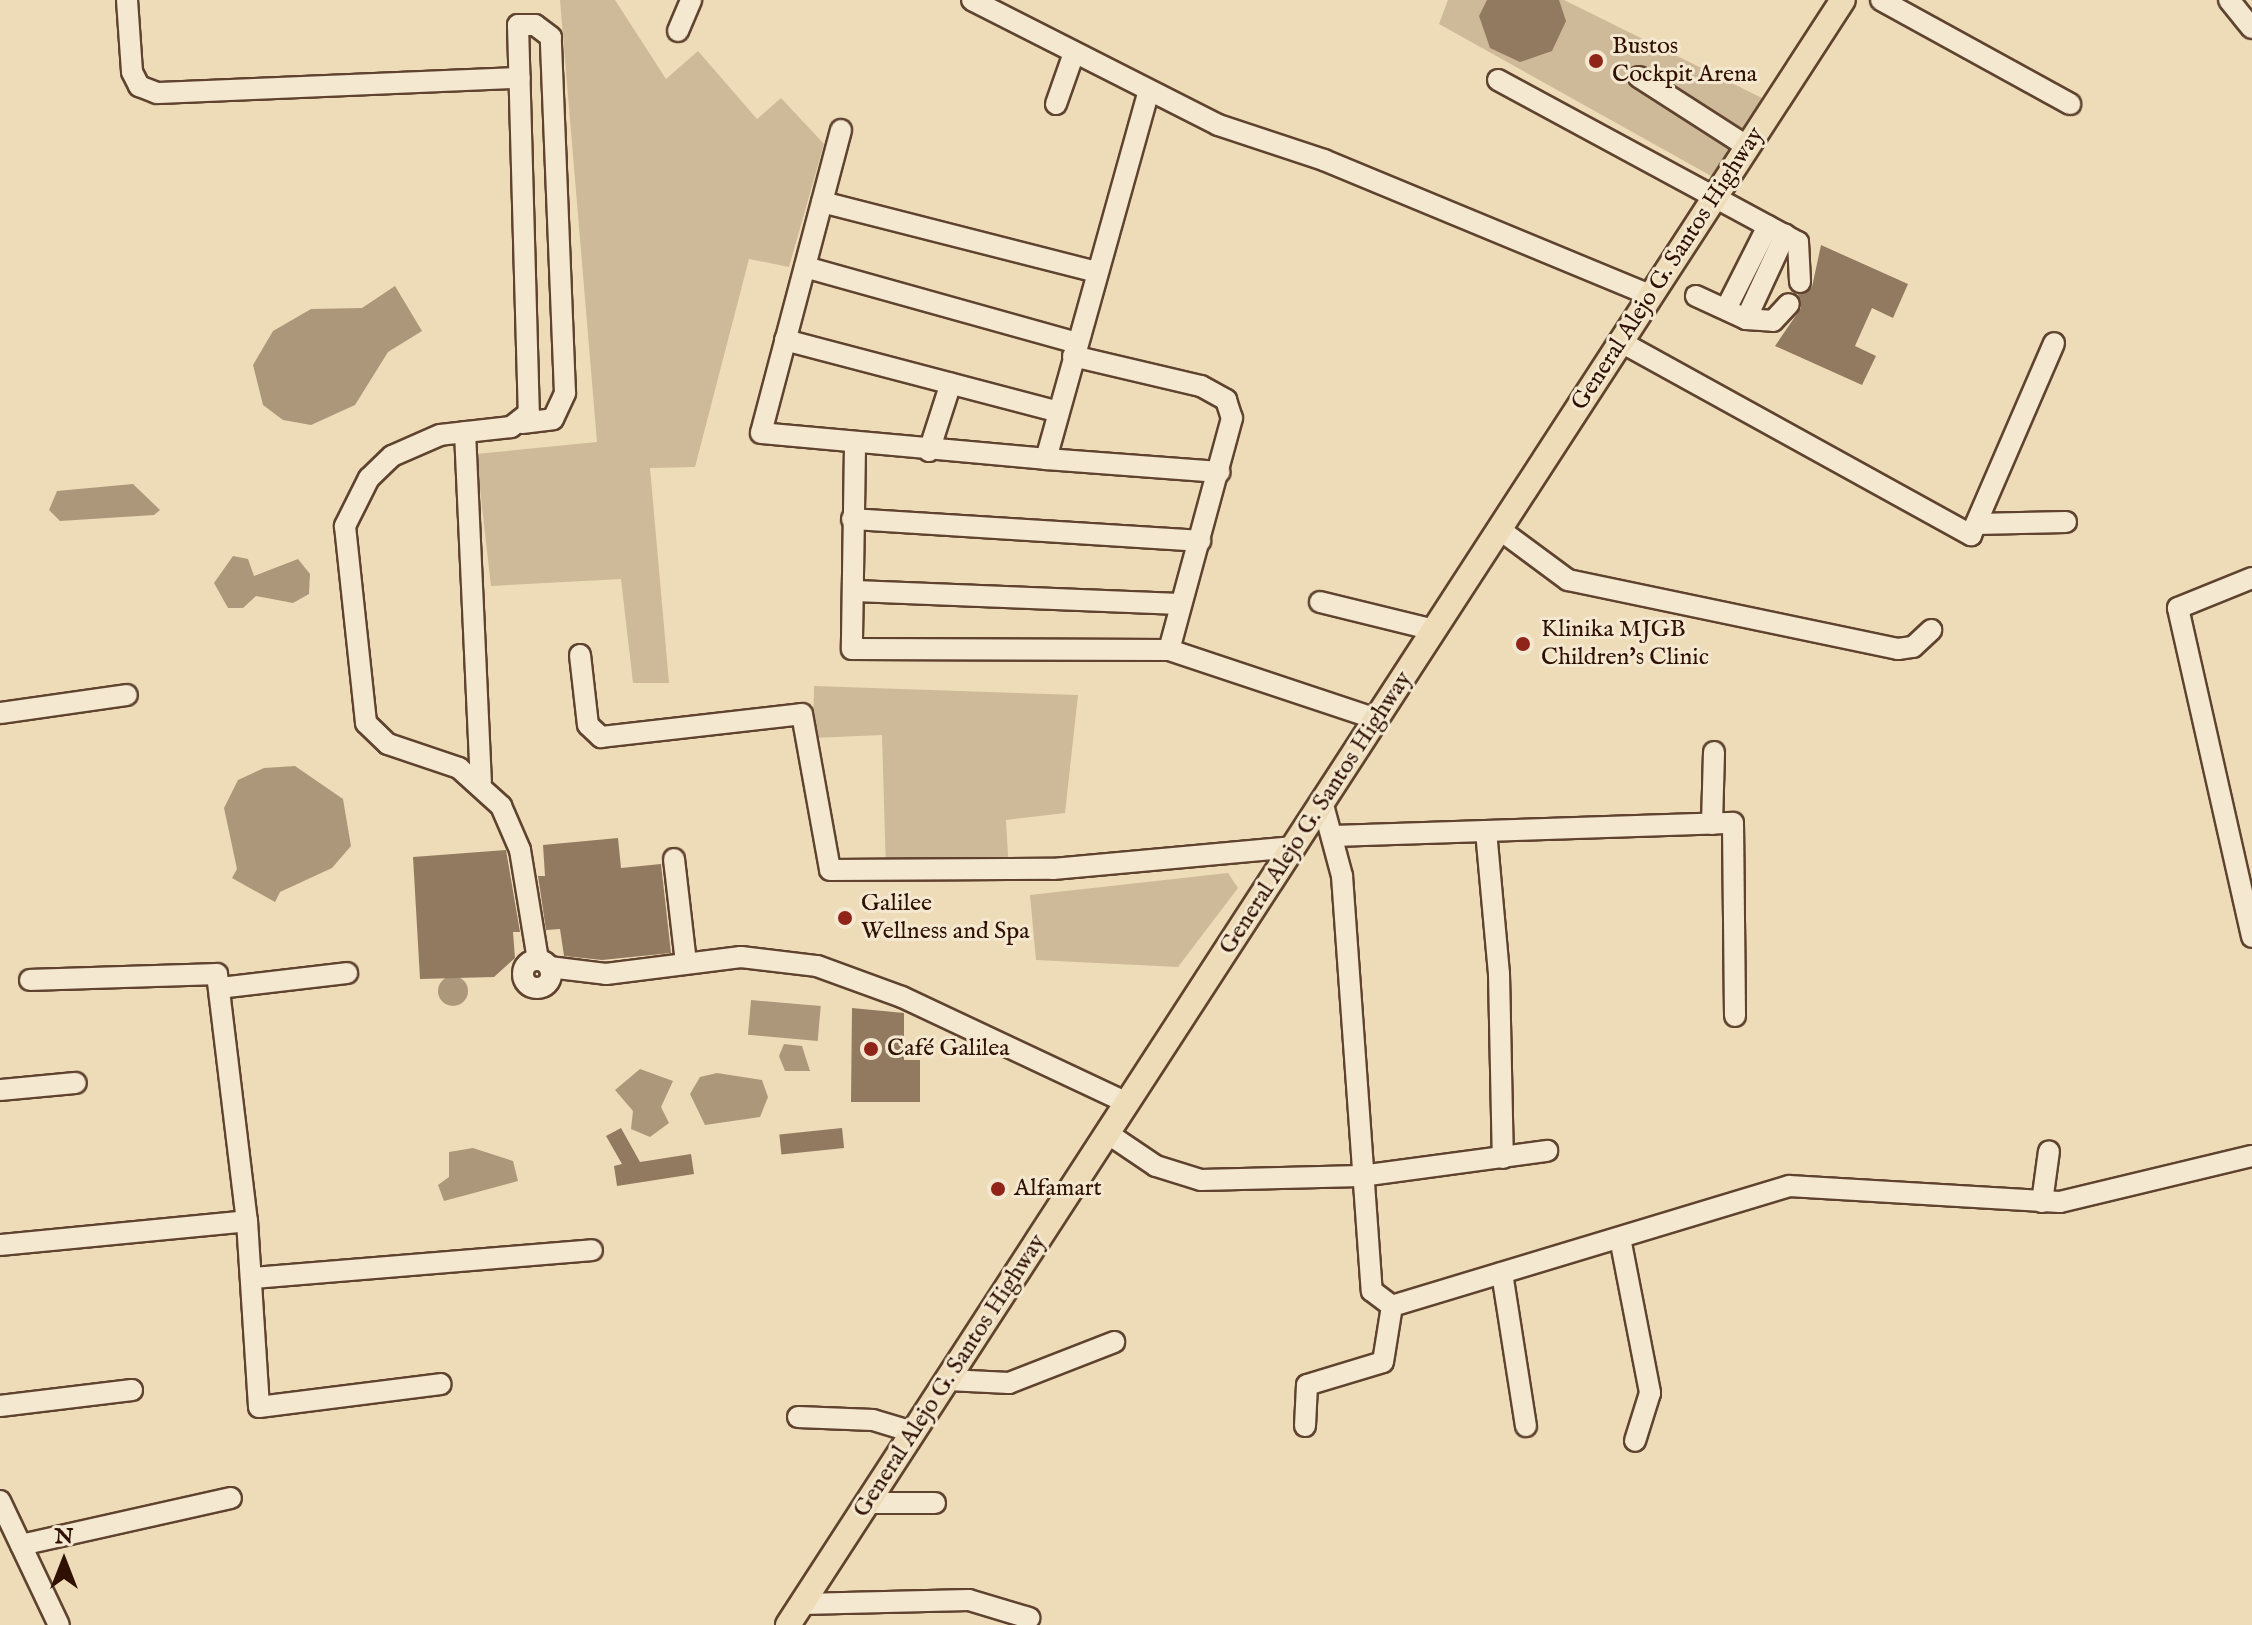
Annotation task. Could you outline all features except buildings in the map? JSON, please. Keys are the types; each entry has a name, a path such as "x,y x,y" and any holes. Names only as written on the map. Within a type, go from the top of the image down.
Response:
{"main road":[{"name":"General Alejo G. Santos Highway","path":"788,1625 1843,0"}],"street":[{"path":"127,0 132,72 139,86 157,93 520,78"},
{"path":"678,31 691,0"},
{"path":"972,0 1218,125 1324,160 1650,295"},
{"path":"1881,0 2070,104"},
{"path":"2229,0 2252,28"},
{"path":"522,423 532,381 518,25 544,26 551,37 565,393 553,419 415,443 369,478 345,526 346,568 366,723 388,744 429,755 481,782 516,835 544,964 606,974 686,962 778,958 817,966 902,997 1127,1103"},
{"path":"1056,104 1074,53"},
{"path":"1639,77 1748,147"},
{"path":"1498,80 1798,242 1800,282"},
{"path":"1046,459 1056,411 1149,91"},
{"path":"841,130 761,433 855,447 1220,472"},
{"path":"822,202 1096,272"},
{"path":"1726,309 1777,231"},
{"path":"1746,319 1777,231"},
{"path":"805,267 1201,386 1226,400 1232,418 1220,472 1169,650"},
{"path":"1696,296 1746,319 1773,321 1789,304"},
{"path":"785,340 1056,411"},
{"path":"1621,342 1971,535 2054,343"},
{"path":"929,451 951,383"},
{"path":"465,432 481,782"},
{"path":"855,447 852,649 1169,650 1376,719"},
{"path":"852,519 1200,541"},
{"path":"1976,524 2066,522"},
{"path":"1499,529 1568,580 1898,649 1913,647 1931,630"},
{"path":"2252,578 2178,608 2252,937"},
{"path":"855,591 1180,604"},
{"path":"1320,602 1434,630"},
{"path":"580,655 588,725 601,737 802,714 830,870 1053,869 1294,847"},
{"path":"0,713 127,695"},
{"path":"1712,824 1714,752"},
{"path":"1323,805 1336,836 1356,1014 1361,1176 1372,1291 1392,1306"},
{"path":"1336,836 1733,823 1735,1016"},
{"path":"1486,831 1499,974 1503,1158"},
{"path":"674,859 686,962"},
{"path":"30,980 214,972 220,988 254,1278 259,1407 441,1384"},
{"path":"220,988 347,973"},
{"path":"0,1090 76,1083"},
{"path":"1107,1133 1156,1166 1201,1180 1361,1176 1547,1151"},
{"path":"2042,1202 2049,1151"},
{"path":"1392,1306 1811,1184 2042,1202 2108,1195 2252,1156"},
{"path":"0,1245 247,1221"},
{"path":"1620,1238 1650,1393 1635,1441"},
{"path":"254,1278 592,1250"},
{"path":"1502,1273 1526,1426"},
{"path":"1305,1426 1307,1385 1383,1362 1392,1306"},
{"path":"948,1380 1020,1381 1114,1342"},
{"path":"0,1406 132,1390"},
{"path":"798,1417 873,1420 913,1432"},
{"path":"21,1545 231,1498"},
{"path":"0,1501 59,1625"},
{"path":"867,1503 935,1503"},
{"path":"802,1604 969,1600 1029,1618"}],"shaded area":[{"path":"560,0 615,0 666,79 698,51 757,119 781,98 824,144 789,267 749,259 695,467 650,468 669,683 633,683 621,579 491,586 476,454 597,442"},
{"name":"Bustos Cockpit Arena","path":"1448,0 1564,0 1762,98 1713,177 1439,24"},
{"path":"395,286 422,331 388,352 355,405 311,425 283,420 263,405 253,365 273,331 311,309 362,308"},
{"path":"133,484 160,510 154,515 60,521 49,510 57,491"},
{"path":"233,556 248,559 254,576 298,559 310,574 309,594 293,603 256,596 243,608 228,608 214,583"},
{"path":"814,686 1078,695 1065,813 1006,820 1009,873 886,871 882,735 813,738"},
{"path":"295,766 343,799 351,846 332,868 280,892 275,902 232,878 237,869 224,808 238,780 264,768"},
{"path":"1228,873 1238,888 1178,967 1036,960 1030,895"},
{"path":"453,976 464,980 468,991 464,1002 453,1006 442,1002 438,991 442,980"},
{"path":"751,1000 821,1006 818,1041 748,1035"},
{"path":"784,1044 802,1046 810,1071 785,1071 779,1056"},
{"path":"640,1069 673,1081 661,1107 669,1123 650,1137 631,1129 633,1111 615,1090"},
{"path":"717,1073 762,1080 768,1097 760,1117 705,1125 690,1094 700,1077"},
{"path":"473,1148 513,1161 518,1181 444,1201 438,1185 449,1177 449,1152"}],"place":[{"name":"Bustos Cockpit Arena","path":"1596,61"},
{"name":"Klinika MJGB Children's Clinic","path":"1523,644"},
{"name":"Galilee Wellness and Spa","path":"845,918"},
{"name":"Café Galilea","path":"871,1049"},
{"name":"Alfamart","path":"998,1189"}]}
